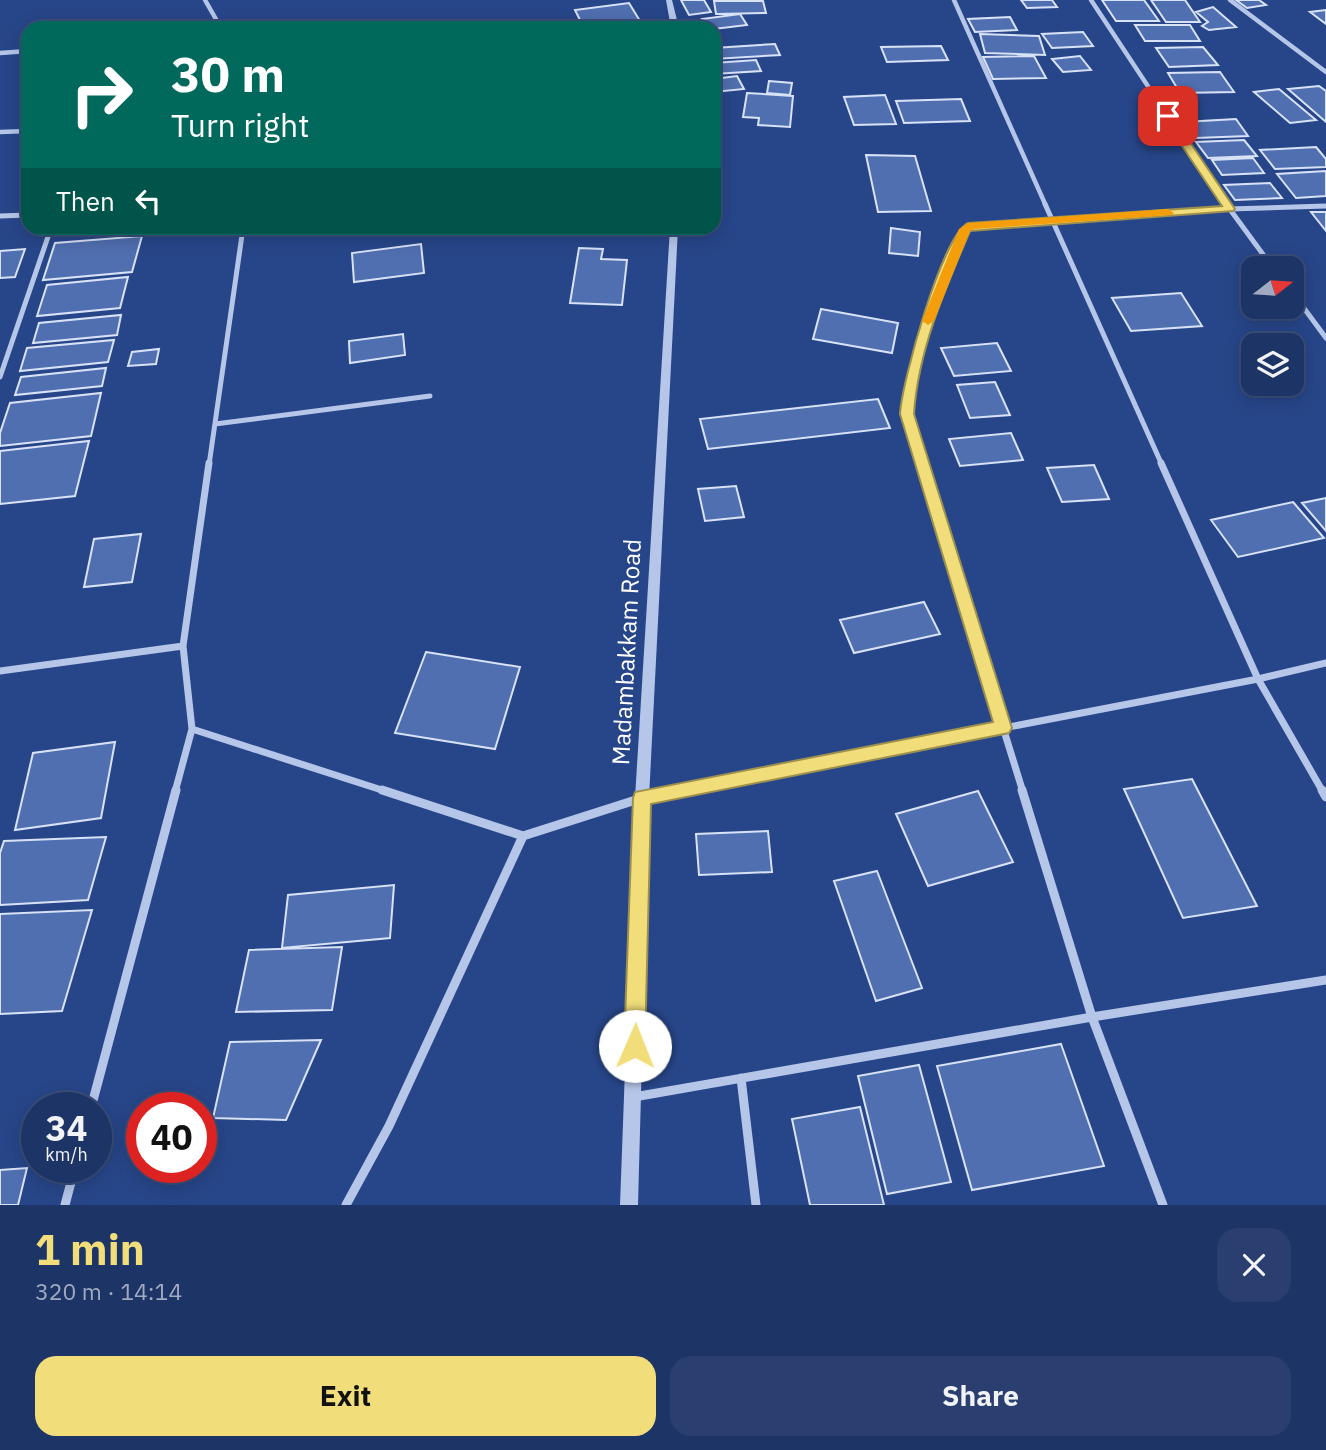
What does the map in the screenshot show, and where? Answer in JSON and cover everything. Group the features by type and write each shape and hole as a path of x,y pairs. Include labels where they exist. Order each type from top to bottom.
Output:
{"street":[{"path":"205,0 217,21"},
{"path":"669,0 674,21"},
{"path":"954,0 1258,679 1326,797"},
{"path":"1091,0 1229,209 1264,256"},
{"path":"1230,0 1326,72"},
{"path":"0,53 21,52"},
{"path":"0,132 21,131"},
{"path":"1163,1205 1092,1017 911,428 907,414 908,391 940,287 965,229 981,225 1054,219 1326,206"},
{"path":"0,216 21,215"},
{"path":"0,377 49,235"},
{"path":"95,1092 192,729 183,646 242,235"},
{"name":"Madambakkam Road","path":"629,1205 642,798 674,235"},
{"path":"1304,308 1326,338"},
{"path":"215,424 430,396"},
{"path":"0,671 183,646"},
{"path":"192,729 523,836 642,798 1258,679 1326,663"},
{"path":"346,1205 389,1126 523,836"},
{"path":"634,1097 1092,1017 1326,980"},
{"path":"741,1079 756,1205"},
{"path":"65,1205 71,1183"}],"building":[{"path":"681,0 704,0 711,12 689,15"},
{"path":"1021,0 1052,0 1057,7 1027,8"},
{"path":"1102,0 1144,0 1159,21 1116,21"},
{"path":"1151,0 1185,0 1200,22 1166,22"},
{"path":"1236,0 1259,0 1266,5 1247,8"},
{"path":"714,1 763,1 766,13 716,14"},
{"path":"629,3 640,21 580,21 575,10"},
{"path":"1213,7 1236,27 1209,30 1202,26 1208,22 1196,12"},
{"path":"1326,10 1326,24 1310,12"},
{"path":"740,14 747,25 721,28 721,21 702,19"},
{"path":"1010,17 1017,30 975,32 968,19"},
{"path":"1135,25 1190,25 1200,41 1145,41"},
{"path":"1083,32 1093,46 1052,48 1042,34"},
{"path":"980,34 1039,36 1045,55 985,53"},
{"path":"775,44 780,55 721,59 721,48"},
{"path":"941,46 948,60 887,62 881,47"},
{"path":"1203,47 1218,65 1169,67 1156,48"},
{"path":"1034,56 1046,78 993,79 983,57"},
{"path":"1080,56 1091,70 1063,72 1052,59"},
{"path":"756,60 761,71 721,74 721,62"},
{"path":"1220,72 1234,92 1180,93 1168,73"},
{"path":"737,76 744,89 721,91 721,78"},
{"path":"769,81 792,83 790,95 767,93"},
{"path":"1319,86 1326,91 1326,122 1288,89"},
{"path":"1279,89 1316,120 1290,123 1254,92"},
{"path":"747,93 793,96 790,127 758,125 759,118 743,117"},
{"path":"885,95 896,124 854,125 844,97"},
{"path":"961,99 970,121 904,123 896,101"},
{"path":"1236,119 1248,136 1196,138 1184,122"},
{"path":"1244,140 1257,156 1208,158 1196,142"},
{"path":"1316,147 1326,159 1326,167 1275,169 1260,150"},
{"path":"866,155 915,156 931,211 878,212"},
{"path":"1253,158 1264,173 1222,175 1212,160"},
{"path":"1326,171 1326,196 1296,198 1277,174"},
{"path":"1270,183 1282,198 1235,200 1224,185"},
{"path":"1311,212 1326,212 1326,231"},
{"path":"891,228 920,232 918,256 889,253"},
{"path":"142,236 132,272 43,280 55,243"},
{"path":"421,244 424,273 354,282 352,253"},
{"path":"579,248 603,249 601,259 627,260 622,305 570,303"},
{"path":"25,249 15,277 0,278 0,251"},
{"path":"128,277 120,308 37,316 47,285"},
{"path":"1181,293 1202,326 1131,331 1112,298"},
{"path":"821,309 898,323 892,353 813,339"},
{"path":"121,315 117,335 33,343 39,323"},
{"path":"403,334 405,355 350,363 349,341"},
{"path":"114,340 108,362 20,371 27,348"},
{"path":"997,343 1011,371 954,376 941,348"},
{"path":"159,349 156,364 128,366 132,352"},
{"path":"106,368 102,386 15,395 21,377"},
{"path":"995,382 1010,415 970,418 957,385"},
{"path":"101,393 91,436 0,446 0,433 10,403"},
{"path":"878,399 890,428 708,449 700,419"},
{"path":"1011,433 1023,460 960,466 949,439"},
{"path":"89,441 75,496 0,504 0,451"},
{"path":"1094,465 1109,499 1062,502 1047,468"},
{"path":"736,486 744,517 705,521 698,489"},
{"path":"1326,498 1326,531 1302,503"},
{"path":"1293,502 1324,538 1238,557 1211,520"},
{"path":"141,534 132,582 84,587 94,539"},
{"path":"924,602 940,634 854,653 840,620"},
{"path":"426,652 520,667 495,749 395,733"},
{"path":"115,742 101,818 15,830 33,753"},
{"path":"1192,779 1257,906 1183,918 1124,789"},
{"path":"978,791 1013,862 928,886 896,814"},
{"path":"768,831 772,872 699,875 696,834"},
{"path":"106,837 88,900 0,905 0,853 4,841"},
{"path":"877,871 922,988 876,1001 834,881"},
{"path":"394,885 390,938 282,948 288,895"},
{"path":"92,910 62,1011 0,1014 0,914"},
{"path":"342,947 332,1010 236,1012 249,950"},
{"path":"321,1040 286,1120 217,1118 217,1100 230,1042"},
{"path":"1061,1044 1104,1166 972,1190 937,1066"},
{"path":"919,1065 951,1182 887,1194 858,1076"},
{"path":"860,1107 884,1205 810,1205 792,1119"},
{"path":"21,1168 21,1183 23,1183 18,1205 0,1205 0,1170"}],"slow traffic":[{"path":"928,321 965,229 972,226 1054,219 1168,213"}],"route":[{"path":"635,1046 642,798 1003,728 907,414 908,391 916,360 940,287 965,229 972,226 1054,219 1229,209 1168,116"}]}
